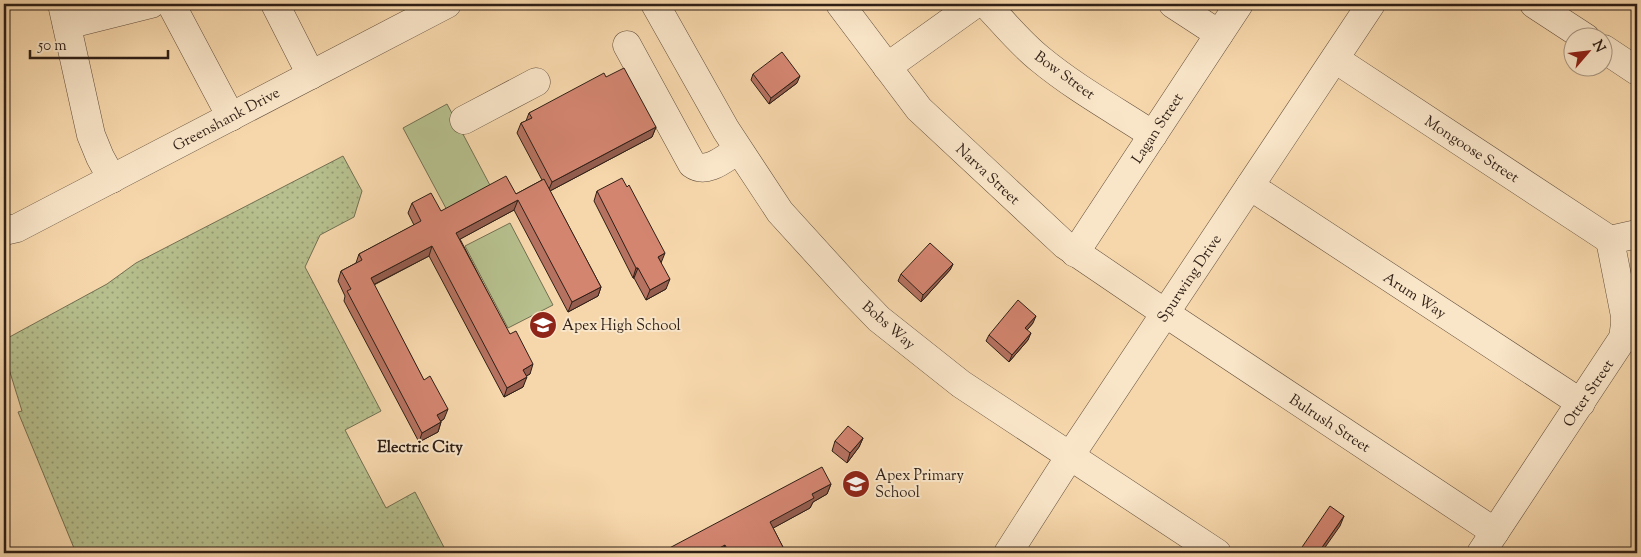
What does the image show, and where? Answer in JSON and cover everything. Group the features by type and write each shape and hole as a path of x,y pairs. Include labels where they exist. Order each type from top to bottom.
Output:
{"street":[{"path":"112,178 100,157 91,135 64,14 151,4"},
{"path":"171,4 231,116"},
{"path":"275,4 311,75"},
{"name":"Greenshank Drive","path":"4,232 17,228 311,75 411,12 446,4"},
{"name":"Bobs Way","path":"655,4 738,150 780,212 850,290 879,319 961,384 1217,553"},
{"name":"Narva Street","path":"840,4 919,109 1075,253 1165,313"},
{"path":"887,67 975,4"},
{"name":"Bow Street","path":"986,4 1020,41 1040,59 1152,135"},
{"path":"1174,4 1219,34"},
{"name":"Lagan Street","path":"1075,253 1239,4"},
{"name":"Spurwing Drive","path":"1008,553 1070,456 1371,4"},
{"path":"1534,4 1571,28"},
{"path":"627,45 682,165 704,169 738,150"},
{"path":"1614,56 1637,72"},
{"name":"Mongoose Street","path":"1335,58 1610,240"},
{"path":"464,120 536,82"},
{"name":"Arum Way","path":"1250,186 1581,403"},
{"path":"1610,240 1637,234"},
{"name":"Otter Street","path":"1488,543 1620,343 1625,332 1624,316 1610,240"},
{"name":"Bulrush Street","path":"1165,313 1488,543"}],"green space":[{"path":"447,104 492,189 448,212 403,128"},
{"path":"343,156 362,191 354,217 320,235 305,267 381,411 345,430 386,508 415,492 447,553 76,553 18,412 22,411 4,353 4,340 107,284 136,263"},
{"path":"510,223 553,305 508,328 465,246"}],"building":[{"path":"782,52 800,76 771,98 753,74"},
{"path":"624,68 656,127 552,182 521,123 532,118 529,113 604,73 606,77"},
{"path":"506,176 516,194 544,179 601,287 572,302 518,200 456,233 510,334 516,331 533,364 523,370 527,377 507,388 432,246 371,278 424,380 430,376 448,409 437,415 441,422 422,433 347,291 351,289 341,271 362,260 359,254 421,221 412,203 431,193 441,211"},
{"path":"622,178 627,187 629,185 665,253 658,257 670,279 650,290 638,268 636,268 597,191"},
{"path":"930,243 953,264 923,295 901,274"},
{"path":"1018,300 1036,316 1025,328 1031,333 1012,355 989,335"},
{"path":"848,426 863,438 850,453 835,441"},
{"path":"822,467 831,484 812,494 814,498 770,522 786,553 729,553 725,545 710,553 660,553"},
{"path":"1330,506 1344,516 1318,553 1298,553"}],"place":[{"name":"Apex High School","path":"543,325"},
{"name":"Apex Primary School","path":"856,484"}],"district":[{"name":"Electric City","path":"420,446"}]}
